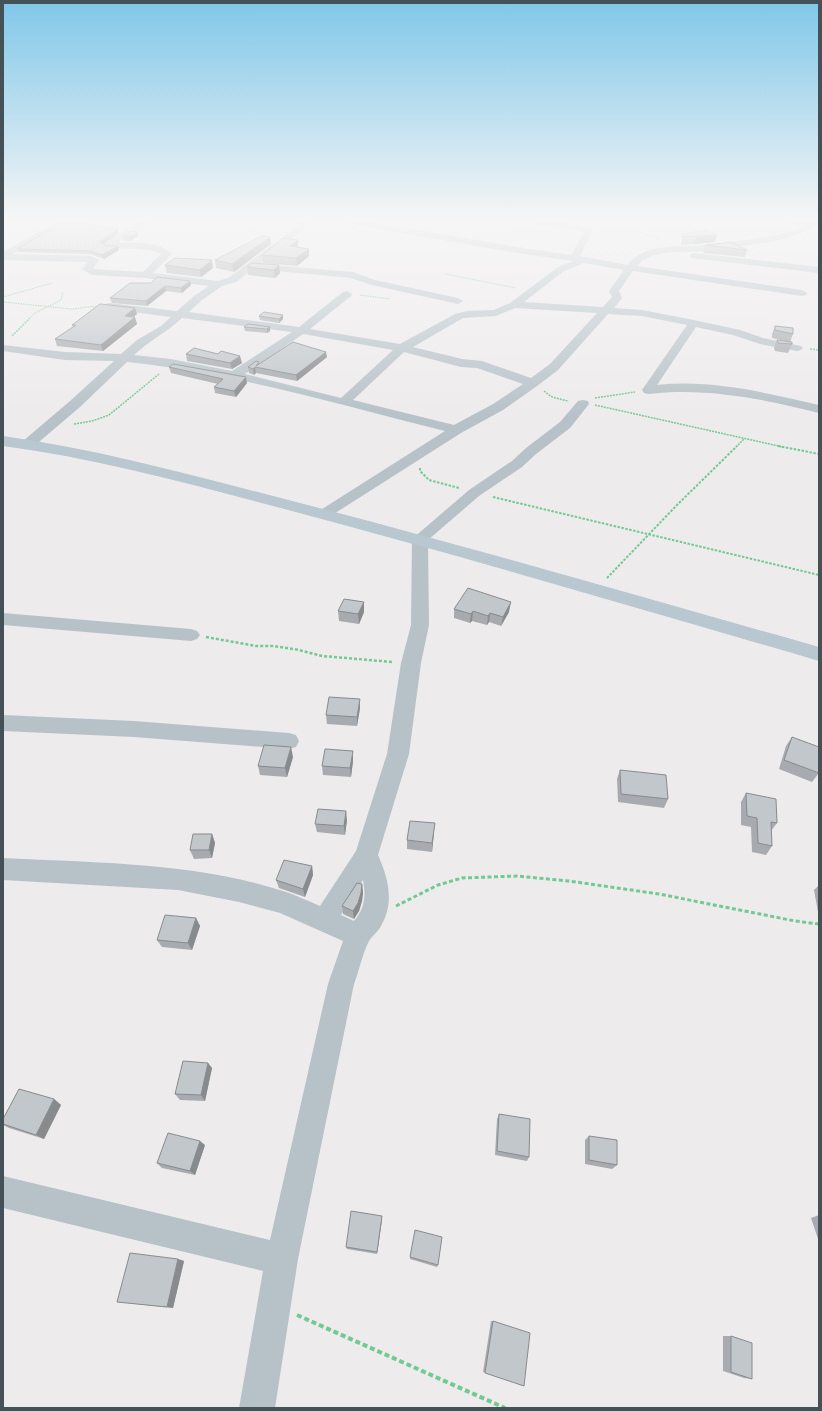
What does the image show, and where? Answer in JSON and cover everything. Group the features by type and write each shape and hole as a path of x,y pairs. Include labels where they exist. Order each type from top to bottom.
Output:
{"main road":[{"path":"3,442 28,444 131,465 324,514 420,539 819,654"}],"street":[{"path":"28,444 141,342 165,328 198,298 217,285"},
{"path":"385,285 458,301"},
{"path":"344,402 402,348 459,316 467,314 496,313 514,305 540,285"},
{"path":"324,514 456,430 498,407 554,367 617,298 617,294 614,291 618,285"},
{"path":"746,285 802,293"},
{"path":"234,375 301,331 347,294"},
{"path":"514,305 642,313 736,332 760,341 797,348"},
{"path":"102,306 181,314 301,331 402,348 435,355 461,363 478,364 533,383"},
{"path":"648,390 676,347 694,323"},
{"path":"3,348 65,356 124,358 171,363 234,375 456,430"},
{"path":"648,390 663,388 703,388 771,398 819,409"},
{"path":"324,920 366,855 398,754 411,663 420,625 420,539 474,493 502,475 531,451 550,438 565,425 582,400"},
{"path":"3,618 78,626 191,635"},
{"path":"3,723 134,730 289,741"},
{"path":"257,1408 282,1260 341,984 378,895 374,873 366,855"},
{"path":"3,868 178,879 239,891 283,902 324,920 365,927"},
{"path":"3,1192 282,1260"}],"path":[{"path":"3,297 46,285"},
{"path":"501,285 532,291"},
{"path":"12,336 35,313 61,300 64,292"},
{"path":"3,302 72,309 102,306"},
{"path":"46,429 92,421 109,415 171,363"},
{"path":"552,398 582,400 648,390"},
{"path":"568,400 582,400 744,439 819,454"},
{"path":"595,590 648,534 744,439"},
{"path":"421,453 420,471 429,480 474,493 819,575"},
{"path":"191,635 256,646 274,646 299,650 322,656 411,663"},
{"path":"365,927 438,884 462,878 517,876 569,881 659,894 795,921 819,924"},
{"path":"274,1305 504,1408"}],"building":[{"path":"128,285 185,285 181,288 165,286 146,301 110,298"},
{"path":"100,304 135,308 125,316 135,317 101,345 55,339 76,325 72,325"},
{"path":"264,312 283,315 279,319 259,316"},
{"path":"248,324 270,327 267,329 244,327"},
{"path":"775,326 793,328 793,334 775,330"},
{"path":"777,340 792,342 792,344 778,343"},
{"path":"293,342 326,352 296,375 248,367 256,361 259,362 256,366"},
{"path":"194,348 218,354 221,351 240,356 230,363 186,354"},
{"path":"173,364 246,377 234,391 214,387 223,379 169,367"},
{"path":"468,588 511,602 503,617 490,613 488,616 473,611 471,614 454,609"},
{"path":"344,599 364,602 358,614 338,611"},
{"path":"329,697 360,699 357,717 326,715"},
{"path":"792,737 819,747 819,773 784,760"},
{"path":"264,745 291,747 285,768 258,766"},
{"path":"325,749 353,751 350,768 322,766"},
{"path":"620,770 666,775 668,799 621,794"},
{"path":"746,793 776,799 777,823 771,822 772,846 758,843 757,818 747,816"},
{"path":"318,809 346,811 344,826 315,824"},
{"path":"410,821 435,823 432,843 407,840"},
{"path":"193,834 212,834 209,850 190,850"},
{"path":"284,860 312,866 303,889 276,880"},
{"path":"357,883 362,884 361,893 358,903 353,911 342,906"},
{"path":"165,915 196,918 188,943 157,940"},
{"path":"183,1061 208,1063 201,1095 175,1094"},
{"path":"19,1089 54,1099 36,1135 3,1124 3,1119"},
{"path":"499,1114 530,1119 529,1157 497,1151"},
{"path":"168,1133 200,1141 190,1171 157,1163"},
{"path":"589,1136 617,1140 617,1165 589,1160"},
{"path":"351,1211 382,1216 377,1252 346,1247"},
{"path":"415,1230 442,1237 438,1265 410,1257"},
{"path":"130,1253 178,1259 167,1307 117,1302"},
{"path":"493,1321 530,1333 524,1386 485,1373"},
{"path":"731,1336 752,1343 752,1379 731,1372"}]}
